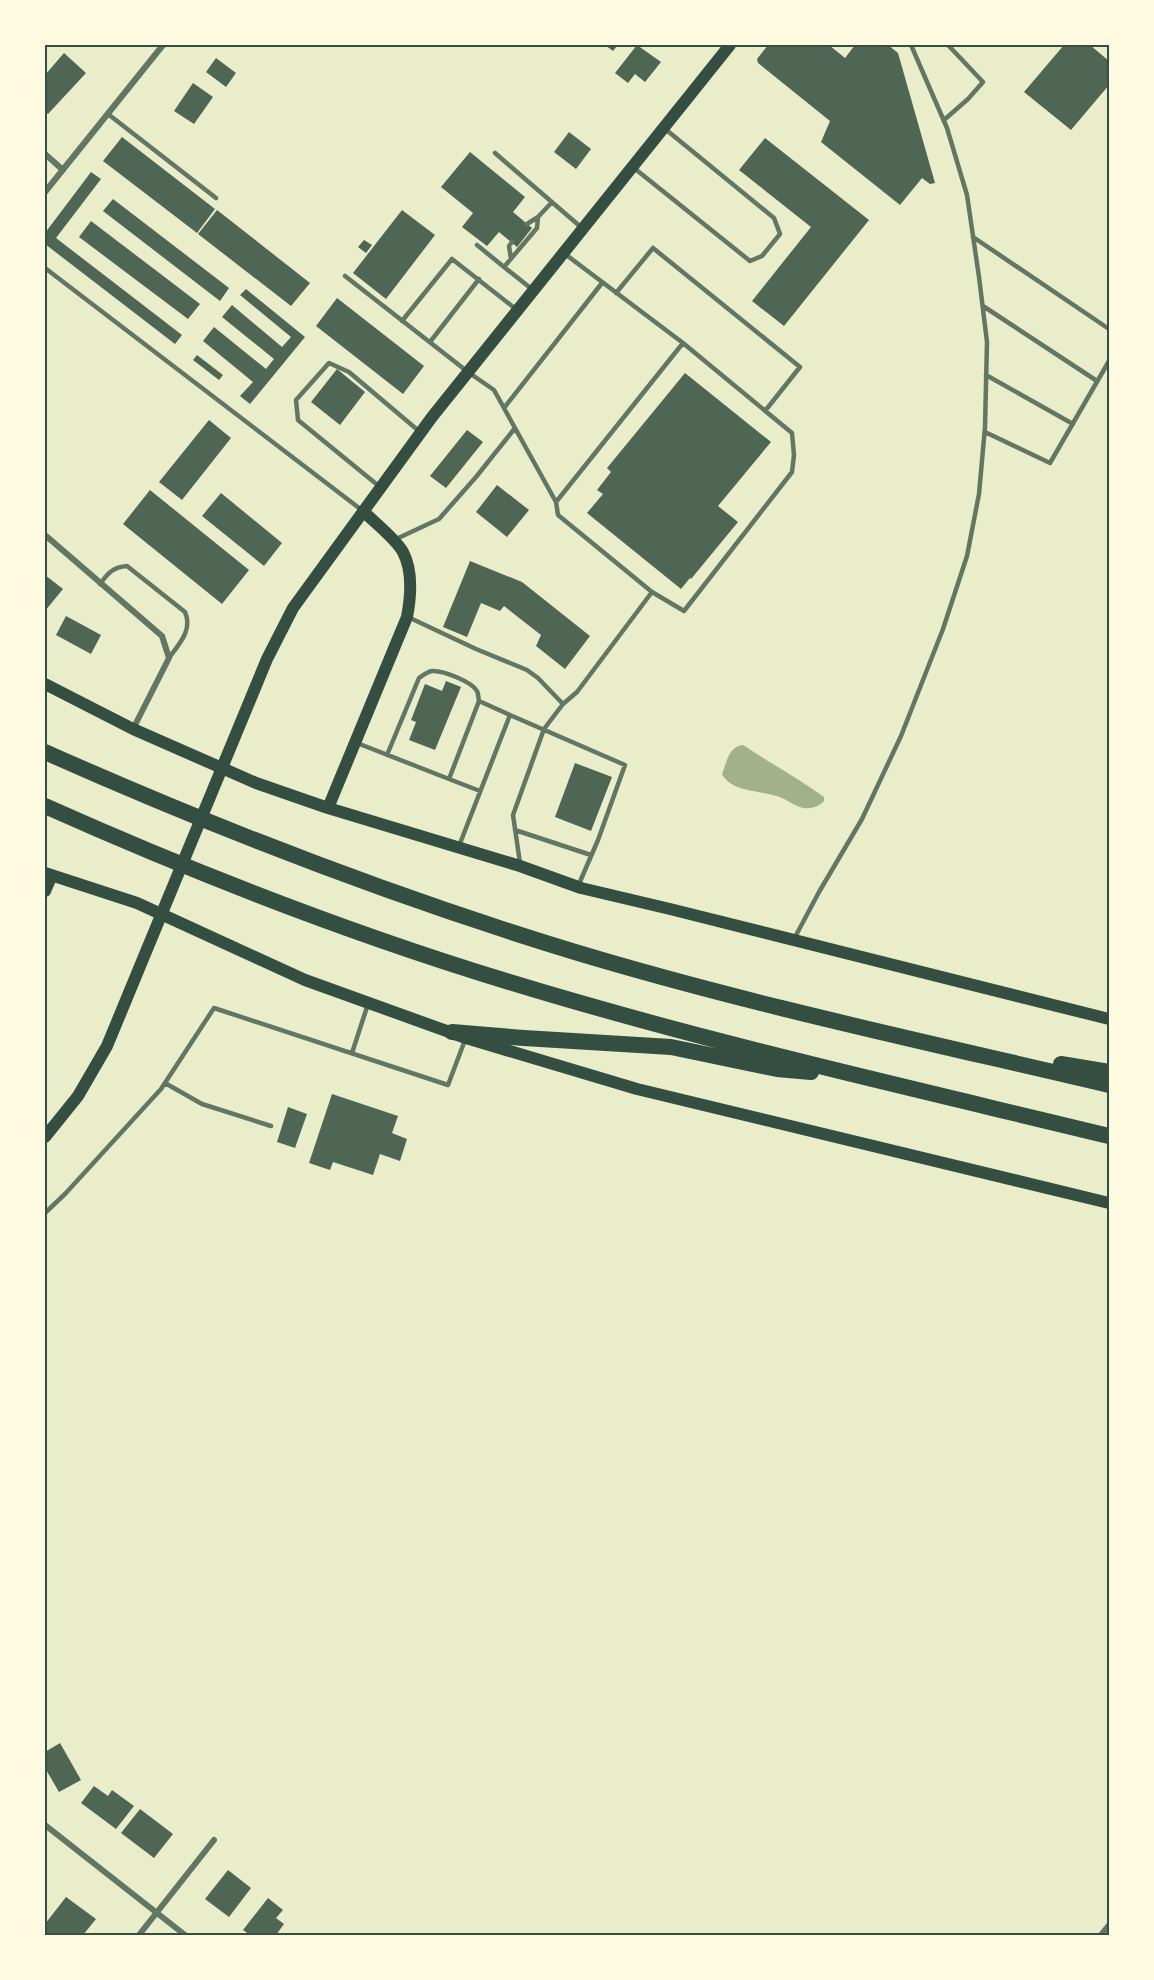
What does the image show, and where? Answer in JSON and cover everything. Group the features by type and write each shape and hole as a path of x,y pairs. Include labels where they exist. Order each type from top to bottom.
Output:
{"highway":[{"path":"45,752 224,829 433,906 623,966 1109,1086"},
{"path":"45,806 160,856 259,895 492,977 636,1018 864,1078 1109,1136"},
{"path":"459,1035 671,1047 777,1069 864,1078"},
{"path":"916,1040 1109,1072"}],"main road":[{"path":"45,1137 78,1096 99,1062 142,965 267,659 293,608 420,432 730,45"},
{"path":"328,807 407,617 410,599 408,570 402,550 363,512"},
{"path":"45,684 133,729 256,783 459,846 578,887 1109,1019"},
{"path":"45,891 48,874 136,903 306,980 368,1004 459,1035 637,1089 1109,1203"}],"street":[{"path":"45,192 163,45"},
{"path":"45,154 63,170"},
{"path":"45,535 162,636 169,658 133,729"},
{"path":"45,1825 185,1935"},
{"path":"140,1935 214,1840"},
{"path":"1101,1935 1109,1925"}],"lane":[{"path":"794,940 862,819 900,736 943,629 967,556 979,494 985,432 987,342 967,195 944,120 911,45"},
{"path":"944,120 983,82 948,45"},
{"path":"108,114 216,198"},
{"path":"632,166 750,261 762,256 768,249 780,234 774,219 663,128"},
{"path":"495,153 582,228"},
{"path":"527,224 538,218 552,202"},
{"path":"504,267 537,228 538,218"},
{"path":"973,237 1109,329"},
{"path":"511,260 509,246 512,242"},
{"path":"477,245 533,290"},
{"path":"616,293 653,248 800,367 765,411"},
{"path":"345,276 494,390 556,502 558,515 652,592 684,611 792,472 794,455 792,433 683,343 563,252"},
{"path":"402,321 453,259 517,310"},
{"path":"45,268 363,512"},
{"path":"430,342 479,279"},
{"path":"504,408 602,283"},
{"path":"983,306 1097,381"},
{"path":"556,502 683,343"},
{"path":"985,432 1050,463 1109,361"},
{"path":"380,487 298,420 296,400 329,363 349,372 420,432"},
{"path":"986,375 1073,424"},
{"path":"393,541 439,519 515,428"},
{"path":"100,584 108,573 117,567 127,567 185,612 188,619 187,629 169,658"},
{"path":"520,866 513,815 544,729 577,692 652,592"},
{"path":"407,617 528,670 564,704"},
{"path":"387,755 419,678 434,671 446,673 470,684 477,691 479,701 449,779"},
{"path":"479,701 625,765 578,887"},
{"path":"459,846 510,715"},
{"path":"356,743 480,791"},
{"path":"515,830 591,855"},
{"path":"351,1053 368,1004"},
{"path":"45,1213 65,1194 165,1083 214,1008 448,1085 459,1035"},
{"path":"165,1083 202,1104 270,1126"}],"shaded area":[{"path":"743,745 814,790 824,797 824,801 815,807 803,808 775,795 733,785 722,774 731,752"}],"building":[{"path":"605,45 618,45 613,51"},
{"path":"637,45 661,62 645,82 635,74 628,83 615,73"},
{"path":"768,45 829,45 845,58 855,45 888,45 898,53 935,183 930,184 922,178 900,205 821,142 830,121 758,63 757,59"},
{"path":"1064,45 1090,45 1109,61 1109,85 1071,130 1024,92"},
{"path":"64,53 86,73 48,114 45,111 45,75"},
{"path":"216,58 236,73 226,87 206,72"},
{"path":"193,83 213,97 194,124 174,111"},
{"path":"569,132 591,149 576,169 554,152"},
{"path":"122,137 215,209 197,233 103,161"},
{"path":"765,138 869,220 784,326 752,301 811,227 739,170"},
{"path":"470,152 525,197 513,212 532,228 517,247 499,232 487,246 462,227 473,213 441,187"},
{"path":"91,172 101,179 56,238 182,335 175,344 45,244 45,233"},
{"path":"113,199 229,288 220,301 103,211"},
{"path":"217,210 310,283 291,306 198,234"},
{"path":"402,210 435,235 386,299 353,273"},
{"path":"91,221 200,304 188,319 79,237"},
{"path":"364,240 372,245 366,253 358,247"},
{"path":"246,289 305,337 250,404 240,396 253,382 203,341 214,327 266,369 274,359 222,317 232,305 282,347 291,337 240,295"},
{"path":"337,298 424,366 403,394 316,326"},
{"path":"197,355 223,375 219,380 193,360"},
{"path":"337,369 365,392 340,425 311,402"},
{"path":"685,373 771,442 718,506 738,522 681,589 587,513 603,494 597,490 611,472 607,468"},
{"path":"209,420 231,438 182,500 159,482"},
{"path":"467,430 483,442 446,488 430,476"},
{"path":"497,485 529,510 507,537 476,512"},
{"path":"150,490 249,570 222,604 123,524"},
{"path":"221,493 282,543 264,566 202,516"},
{"path":"470,561 522,582 590,636 565,669 536,646 541,635 504,606 500,611 481,603 467,637 443,627"},
{"path":"45,575 63,589 45,611"},
{"path":"66,616 101,635 91,654 56,635"},
{"path":"446,681 461,687 435,750 409,740 416,722 411,720 425,684 442,691"},
{"path":"575,763 612,777 591,831 555,817"},
{"path":"332,1094 398,1116 392,1133 407,1139 400,1161 380,1154 373,1175 333,1162 330,1170 309,1163"},
{"path":"288,1107 307,1114 295,1148 277,1142"},
{"path":"60,1743 81,1780 59,1792 45,1768 45,1752"},
{"path":"94,1786 108,1796 112,1790 134,1806 116,1829 81,1803"},
{"path":"140,1809 173,1834 154,1858 121,1833"},
{"path":"228,1870 251,1888 229,1917 205,1899"},
{"path":"66,1897 96,1919 83,1935 45,1935 45,1924"},
{"path":"268,1898 283,1910 276,1918 284,1924 276,1935 250,1935 243,1930"}]}
